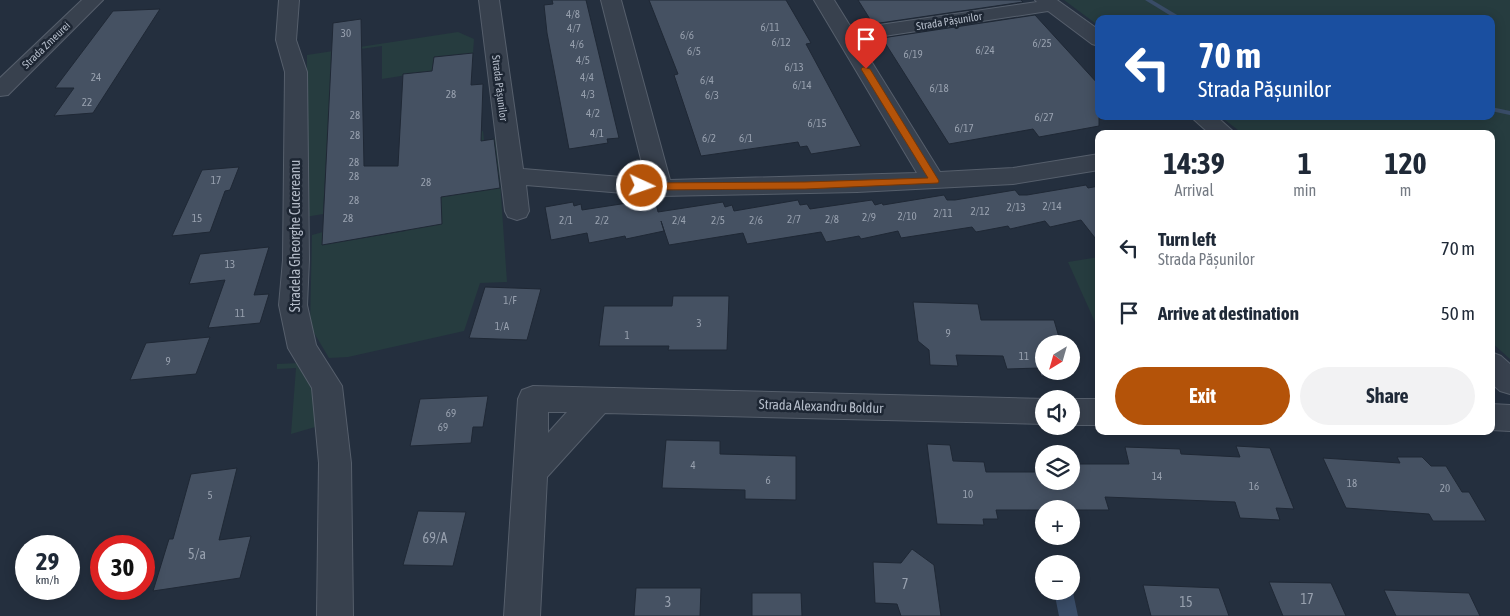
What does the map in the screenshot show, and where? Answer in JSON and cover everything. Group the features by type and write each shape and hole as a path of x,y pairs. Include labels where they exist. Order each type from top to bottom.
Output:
{"street":[{"name":"Strada Zmeurei","path":"0,90 93,0"},
{"name":"Stradela Gheorghe Cucereanu","path":"289,0 286,40 296,72 296,260 293,305 302,348 327,386 335,463 335,616"},
{"name":"Strada Pășunilor","path":"489,0 517,212"},
{"path":"611,0 660,188"},
{"path":"824,0 934,181"},
{"name":"Strada Pășunilor","path":"846,36 1048,3 1095,37"},
{"path":"1206,120 1220,130"},
{"path":"513,176 660,188 934,181 1013,176 1095,163"},
{"path":"1495,368 1510,382"},
{"name":"Strada Alexandru Boldur","path":"522,616 531,472 533,399 1035,411"},
{"path":"531,472 598,400"},
{"path":"1080,412 1095,412"},
{"path":"1495,417 1510,418"}],"green space":[{"path":"1064,0 1510,0 1510,359 1495,346 1495,130 1238,130 1225,120 1495,120 1495,15 1095,15 1095,23"},
{"path":"458,32 474,39 473,53 434,57 432,71 382,79 382,46 332,53 323,214 305,217 307,55"},
{"path":"483,131 484,141 497,138 507,282 480,283 464,331 348,357 329,358 310,326 312,235 323,232 322,245 406,231 406,153 432,139"},
{"path":"1095,258 1095,322 1068,262"},
{"path":"300,363 316,393 322,425 291,434 296,368 277,369 277,364"}],"water":[{"path":"1056,600 1075,600 1078,616 1059,616"}],"building":[{"path":"552,0 586,0 619,138 607,139 608,143 569,149 547,33 544,5 553,4"},
{"path":"649,0 786,0 811,43 806,44 861,146 811,154 807,146 800,147 798,142 701,156 674,75 678,74"},
{"path":"858,0 1021,0 1023,2 873,24"},
{"path":"160,9 93,113 54,116 74,88 55,88 113,11"},
{"path":"1035,15 1095,81 1095,120 1099,120 1099,126 1039,137 1033,129 949,144 882,38"},
{"path":"361,19 364,166 398,166 403,74 432,71 434,57 473,53 471,85 483,84 481,141 494,139 500,188 441,197 442,224 322,245 333,23"},
{"path":"239,167 230,190 225,191 210,232 172,236 202,170"},
{"path":"1086,185 1088,188 1095,187 1095,238 1081,220 1050,227 1045,221 1010,229 1008,226 976,232 972,227 901,238 898,231 861,239 859,236 826,242 821,232 747,244 743,233 669,245 661,221 664,231 626,239 625,236 589,243 587,233 551,240 545,207 573,202 574,206 581,204 582,210 647,200 648,205 656,203 658,212 723,202 725,207 732,205 734,211 798,200 800,205 807,204 810,209 872,200 875,205 882,203 883,205 944,195 947,200 955,200 1015,190 1019,195"},
{"path":"269,247 254,295 269,294 260,323 208,328 225,280 189,284 200,254"},
{"path":"485,287 541,289 527,340 469,338"},
{"path":"673,296 729,296 727,350 668,350 669,346 599,346 604,306 672,306"},
{"path":"913,302 978,304 981,320 1054,320 1058,335 1035,335 1035,368 1007,369 1003,356 956,355 958,366 930,365 929,350 918,341"},
{"path":"210,337 196,374 130,380 146,343"},
{"path":"488,396 483,427 473,427 471,443 410,446 420,399"},
{"path":"666,440 720,441 720,454 796,456 796,500 745,499 745,490 662,488"},
{"path":"927,444 950,445 953,461 984,462 986,472 1035,472 1035,490 1080,490 1080,464 1129,464 1125,447 1180,449 1181,454 1240,457 1236,446 1270,448 1294,509 1276,508 1280,520 1240,518 1235,502 1105,497 1109,510 1080,510 1080,500 1035,500 1035,510 996,510 998,519 983,519 984,525 937,524"},
{"path":"1397,457 1422,457 1431,466 1446,466 1462,492 1469,492 1486,521 1433,521 1429,514 1346,508 1323,458 1400,463"},
{"path":"237,468 219,540 251,536 240,578 155,591 155,584 169,539 173,539 191,474"},
{"path":"418,511 466,512 453,566 403,565"},
{"path":"912,549 934,565 941,616 901,616 897,604 875,603 873,562 901,563"},
{"path":"1269,582 1331,583 1346,616 1283,616"},
{"path":"1143,585 1219,588 1229,616 1151,616"},
{"path":"636,588 701,588 700,616 634,616"},
{"path":"1384,590 1469,593 1480,616 1396,616"},
{"path":"752,593 801,593 802,616 752,616"}],"waterway":[{"path":"1148,0 1174,15"},
{"path":"1495,110 1510,113"}],"route":[{"path":"642,186 660,188 934,181 866,69"}]}
